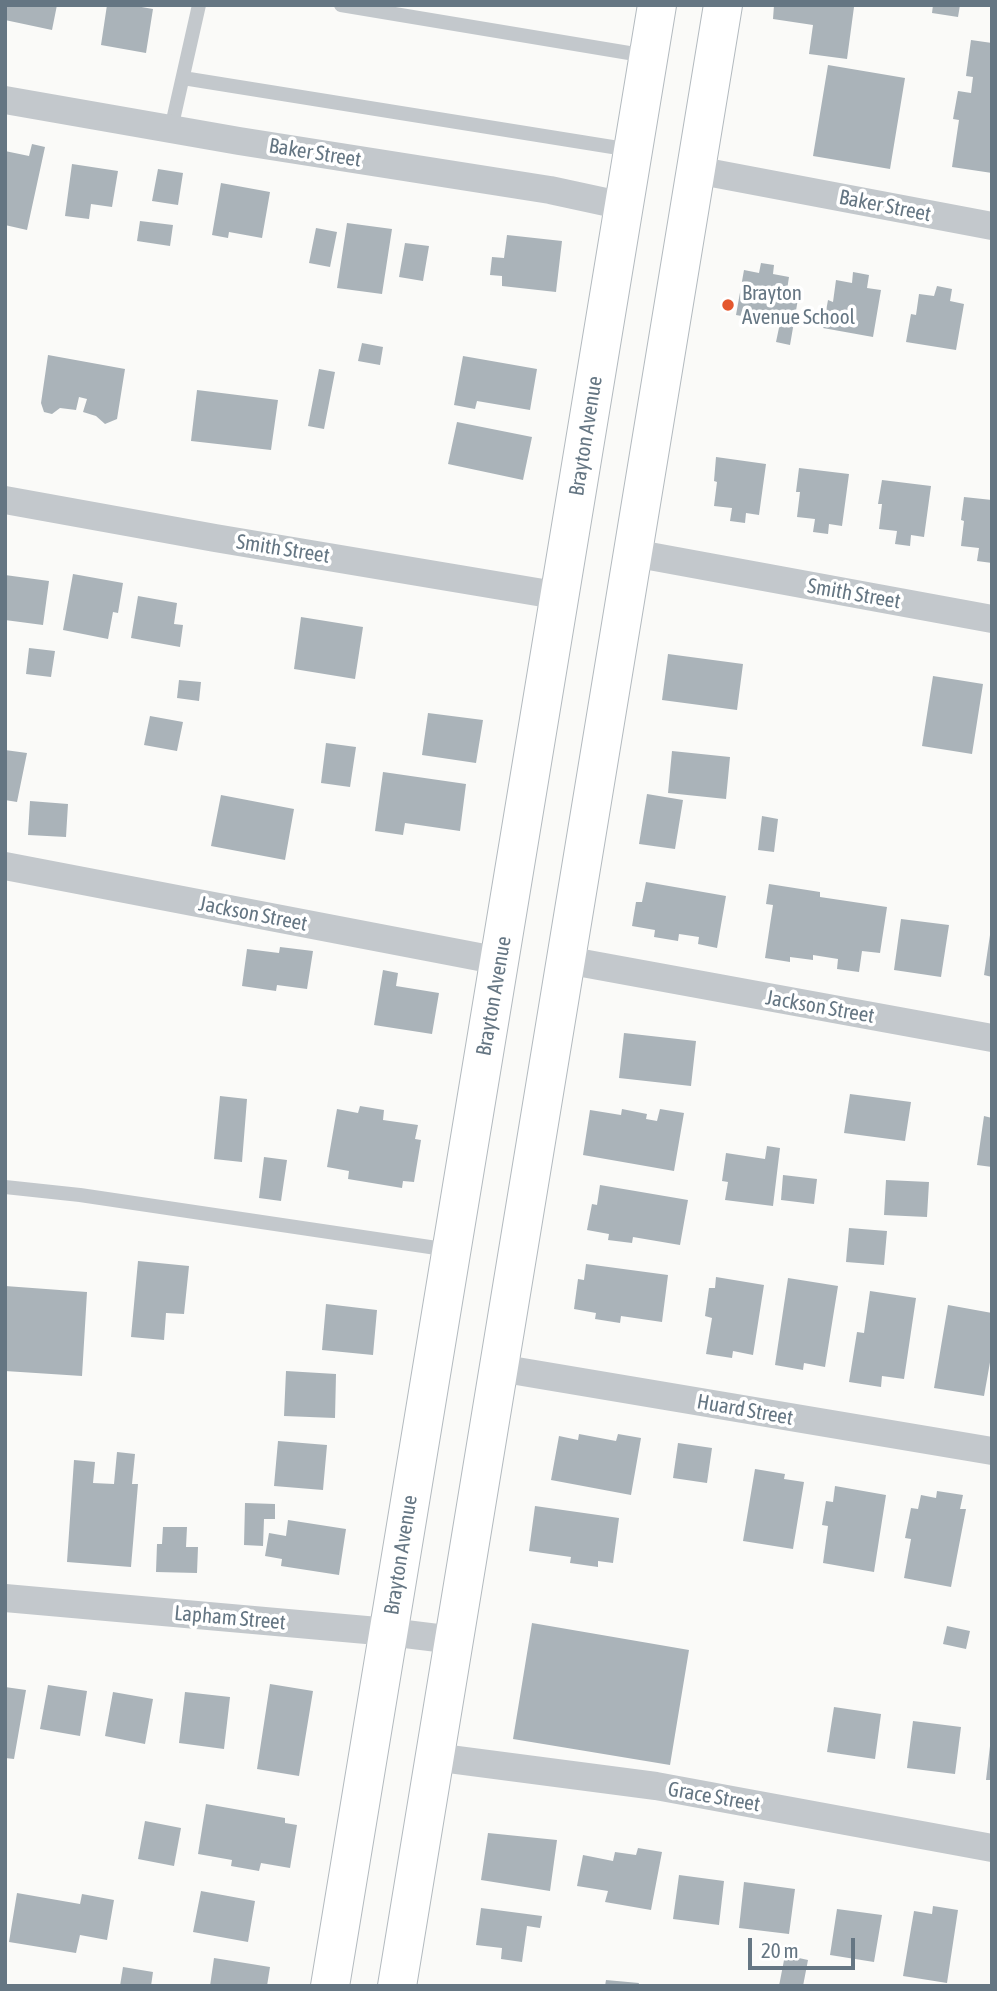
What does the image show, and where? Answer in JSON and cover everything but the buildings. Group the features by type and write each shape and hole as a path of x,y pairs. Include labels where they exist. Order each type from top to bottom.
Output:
{"main road":[{"name":"Brayton Avenue","path":"330,1986 657,5"},
{"path":"397,1986 723,5"}],"street":[{"name":"Baker Street","path":"5,100 550,190 624,206"},
{"name":"Baker Street","path":"696,170 992,226"},
{"name":"Smith Street","path":"5,500 561,596"},
{"name":"Smith Street","path":"634,553 992,619"},
{"name":"Jackson Street","path":"5,866 500,961"},
{"name":"Jackson Street","path":"566,960 992,1038"},
{"name":"Huard Street","path":"499,1368 992,1451"},
{"name":"Lapham Street","path":"5,1598 454,1640"},
{"name":"Grace Street","path":"434,1757 656,1786 992,1848"}],"lane":[{"path":"172,129 199,5"},
{"path":"341,5 425,12 649,56"},
{"path":"183,78 634,150"},
{"path":"5,1187 80,1195 451,1251"}],"place":[{"name":"Brayton Avenue School","path":"728,305"}]}
